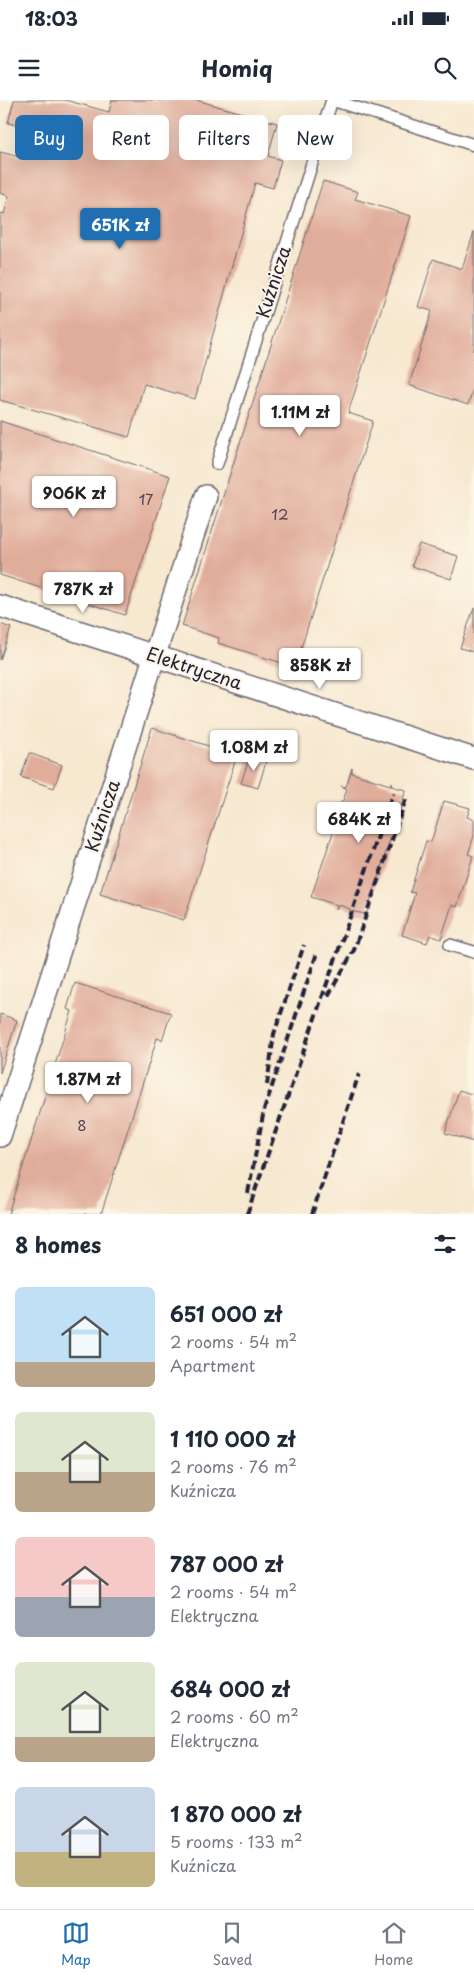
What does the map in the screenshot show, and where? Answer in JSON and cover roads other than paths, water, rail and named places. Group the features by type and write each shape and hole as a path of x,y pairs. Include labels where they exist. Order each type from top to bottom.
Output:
{"street":[{"name":"Kuźnicza","path":"0,1136 206,496"},
{"name":"Elektryczna","path":"0,606 474,759"}],"lane":[{"path":"332,100 474,145"},
{"name":"Kuźnicza","path":"217,464 332,100"},
{"path":"450,945 474,952"}],"railway":[{"path":"247,1214 393,793"},
{"path":"328,996 354,950 406,799"},
{"path":"267,1085 274,1034 304,945"},
{"path":"248,1193 264,1110 317,953"},
{"path":"312,1214 359,1074"}]}
